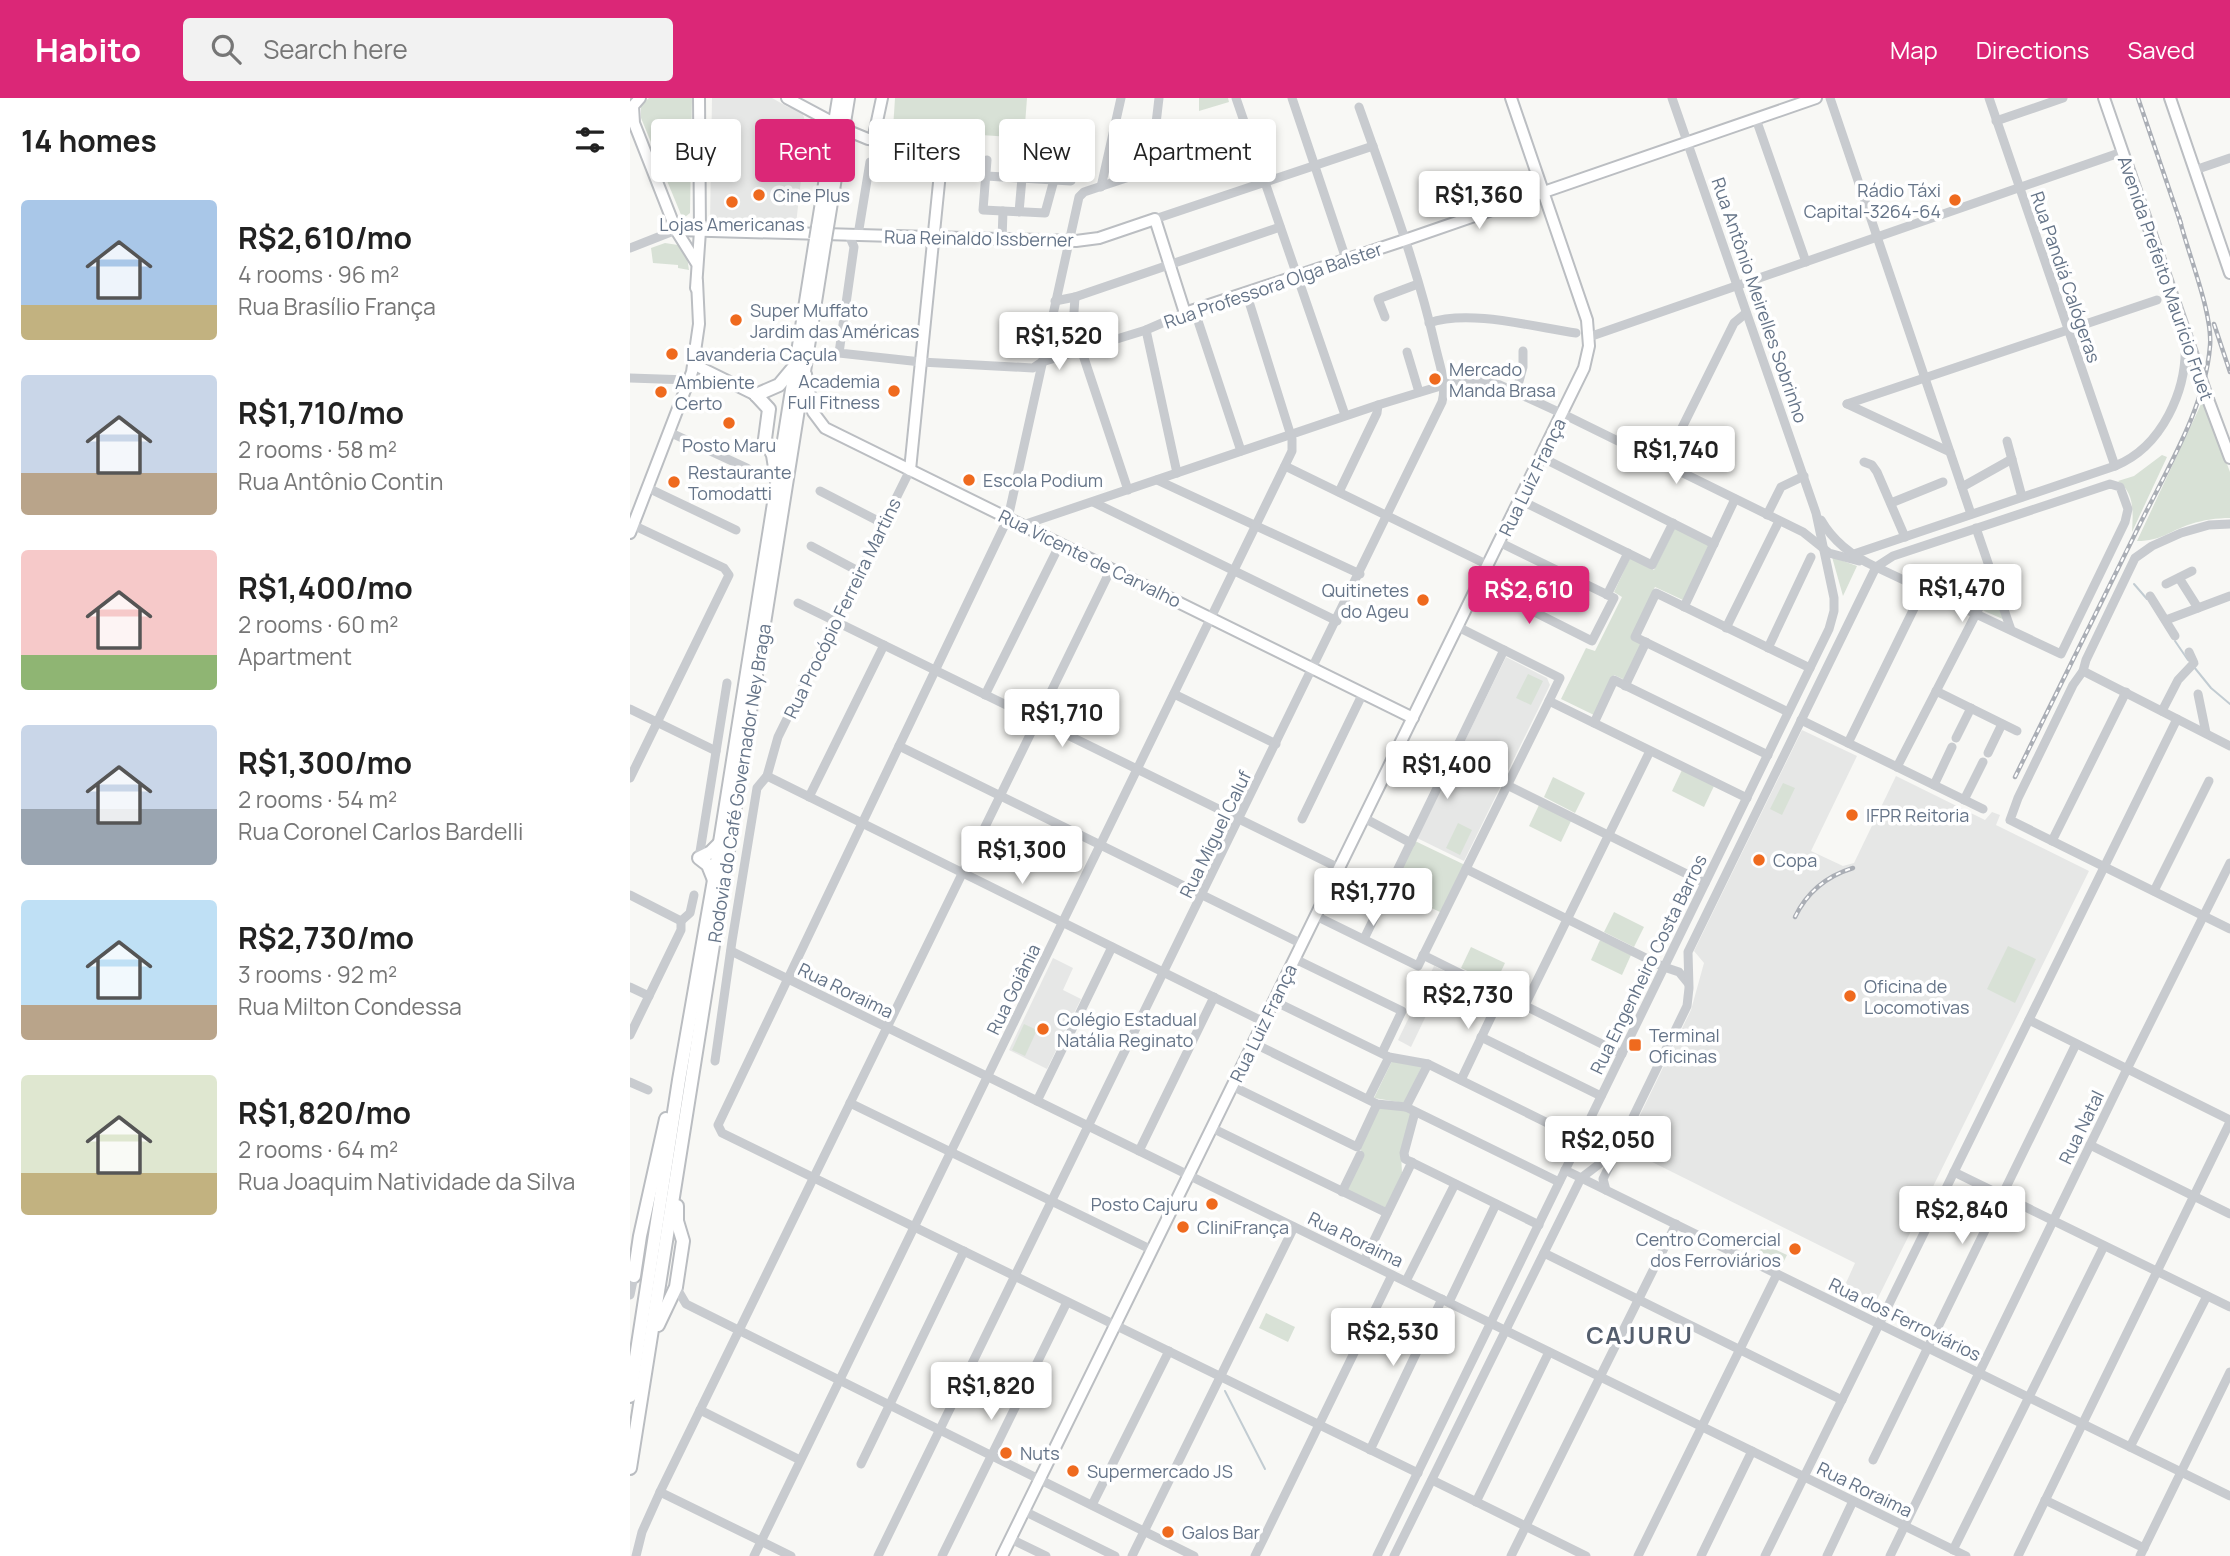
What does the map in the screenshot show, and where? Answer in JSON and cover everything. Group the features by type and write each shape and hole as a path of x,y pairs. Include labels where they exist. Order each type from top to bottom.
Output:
{"highway":[{"name":"Rodovia do Café Governador Ney Braga","path":"630,1468 801,366 845,101"},
{"name":"Rodovia do Café Governador Ney Braga","path":"630,1396 777,486 801,366"},
{"path":"777,486 773,455 765,439 769,409 756,395 779,385 801,366"},
{"path":"714,880 708,866 699,858 720,843"},
{"path":"632,1275 658,1147 679,1080"},
{"path":"647,1362 664,1310 677,1287 683,1241 676,1216 681,1168 680,1146"}],"main road":[{"path":"640,98 633,106 632,121 676,230 697,265"},
{"path":"632,529 690,380 694,359 699,231 699,98"},
{"path":"787,98 826,119"},
{"path":"878,119 882,98"},
{"name":"Rua Luiz França","path":"1002,1556 1584,369 1589,337 1585,313 1511,98"},
{"name":"Rua Professora Olga Balster","path":"1185,313 1816,98"},
{"name":"Avenida Prefeito Maurício Fruet","path":"2104,98 2230,458"},
{"path":"2170,98 2230,273"},
{"name":"Rua Procópio Ferreira Martins","path":"910,470 940,182"},
{"path":"676,230 691,223 698,209"},
{"path":"1155,219 1185,313"},
{"name":"Rua Reinaldo Issberner","path":"676,230 1068,241 1099,238 1155,219"},
{"path":"694,359 756,395"},
{"name":"Rua Vicente de Carvalho","path":"801,366 813,412 825,428 1413,718"}],"street":[{"path":"1101,187 1121,98"},
{"path":"1157,119 1159,98"},
{"path":"1236,98 1243,119"},
{"path":"1292,98 1346,259"},
{"name":"Rua Antônio Meirelles Sobrinho","path":"1672,98 1828,543 1834,611"},
{"path":"1829,98 1971,514"},
{"name":"Rua Pandiá Calógeras","path":"1989,98 2115,466"},
{"path":"1996,121 2063,98"},
{"name":"Rua Miguel Caluf","path":"878,1556 1437,417 1444,396 1430,323 1405,240 1359,107"},
{"path":"1755,119 1806,262"},
{"name":"Rua Reinaldo Issberner","path":"1155,219 1373,146"},
{"path":"1589,337 2122,152"},
{"path":"2195,170 2230,158"},
{"path":"987,160 983,210 1045,213 1053,182"},
{"path":"853,235 869,166"},
{"path":"986,176 999,177"},
{"path":"1019,212 1022,182"},
{"path":"1116,182 1080,195 1008,518 718,1128 722,1133 1418,1473"},
{"path":"1265,183 1345,415"},
{"path":"1002,240 1003,211"},
{"path":"1055,301 1075,298 1280,227"},
{"path":"630,248 676,230"},
{"name":"Rua Professora Olga Balster","path":"853,235 854,247 839,353 921,362 1029,368 1146,330 1185,313"},
{"path":"1385,317 1378,299 1418,284"},
{"path":"1246,292 1290,434"},
{"path":"1075,298 1072,341 1078,350 1128,490"},
{"path":"1950,452 1847,404 2157,300"},
{"path":"1664,464 1732,327 1738,318 1746,313"},
{"path":"1197,318 1241,451"},
{"path":"1430,323 1440,320 1485,320 1576,333"},
{"path":"1732,327 1750,323"},
{"path":"1146,330 1177,473"},
{"path":"1854,554 2131,459 2144,449 2163,423 2183,378 2185,335"},
{"path":"1516,392 1523,367 1523,351"},
{"path":"1407,352 1419,392"},
{"path":"630,378 690,380"},
{"path":"1023,525 1345,415 1444,385 1464,380 1481,380 1516,392 1563,414 1779,521 1854,554 1871,565"},
{"path":"1339,492 1377,413 1378,405"},
{"path":"669,432 747,468"},
{"name":"Rua Goiânia","path":"754,1556 1285,466 1293,447 1290,434"},
{"path":"2007,441 2022,497"},
{"path":"1541,457 1714,544"},
{"path":"1962,487 2012,459"},
{"path":"1864,462 1872,465 1878,472 1905,537"},
{"path":"1285,466 1488,565"},
{"name":"Rua Procópio Ferreira Martins","path":"715,1062 757,788 767,776 778,737 910,470"},
{"path":"1767,515 1781,487 1804,476"},
{"path":"1157,480 1360,574"},
{"path":"1891,503 1943,482"},
{"path":"1828,543 1871,565 1923,590 2061,654 2128,513 2122,491 2113,484 1871,565"},
{"path":"648,488 736,530"},
{"path":"820,491 884,524"},
{"path":"1684,607 1735,499"},
{"path":"1520,500 1652,565 1672,523"},
{"path":"1093,502 1337,621"},
{"path":"1803,532 1811,528 1816,514"},
{"path":"1726,628 1779,521"},
{"path":"2230,524 2210,525 2181,533 2152,546 2135,558 2083,671 2070,691 2018,798 2010,820 2230,929"},
{"path":"1976,528 2011,631"},
{"path":"630,778 728,578 724,568 632,529"},
{"path":"1499,542 1611,597"},
{"path":"985,695 1060,544"},
{"path":"811,546 860,572"},
{"path":"1479,584 1592,641 1628,553"},
{"path":"1768,648 1811,557"},
{"name":"Rua Engenheiro Costa Barros","path":"1606,1190 1603,1179 1684,1014 1689,988 1688,951 1801,720 1871,565"},
{"path":"636,1556 644,1525 1111,569"},
{"path":"2166,584 2192,571"},
{"path":"2179,578 2198,608"},
{"path":"1897,767 1994,579"},
{"path":"1848,743 1923,590"},
{"path":"1788,712 1635,637 1656,593 1810,668"},
{"path":"2150,596 2175,636"},
{"path":"2166,620 2230,596"},
{"path":"798,603 1339,868"},
{"name":"Rua Engenheiro Costa Barros","path":"1394,1556 1544,1253 1573,1174 1580,1139 1829,629 1834,611"},
{"path":"1316,916 1418,966 1549,701 1560,678 1458,627"},
{"path":"1625,685 1646,642"},
{"path":"809,797 884,645"},
{"path":"1364,939 1504,650"},
{"path":"2162,711 2178,680 2191,666 2189,652"},
{"path":"2083,671 2230,746"},
{"path":"1594,723 1614,680 1768,755"},
{"path":"699,858 727,683"},
{"path":"1936,691 2017,731"},
{"path":"2052,841 2126,692"},
{"path":"1301,819 1363,693"},
{"path":"1174,694 1276,744"},
{"path":"2198,694 2206,733"},
{"path":"1549,701 1747,798"},
{"path":"1934,785 1971,708"},
{"path":"630,709 716,751"},
{"path":"1765,1556 2177,719"},
{"path":"1801,720 1983,809"},
{"path":"1964,800 2002,724"},
{"path":"899,746 1302,944"},
{"path":"1525,1005 1650,751"},
{"path":"767,776 1264,1022"},
{"path":"2154,891 2208,781"},
{"path":"1507,785 1705,883"},
{"path":"1364,818 1410,843"},
{"name":"Rua Natal","path":"1890,1556 2230,863"},
{"path":"1466,869 1679,972 1689,988"},
{"path":"630,895 681,921"},
{"path":"630,1035 681,930 681,921 690,913 694,895"},
{"path":"1037,1101 1112,947"},
{"name":"Rua Roraima","path":"731,951 1966,1556"},
{"path":"1423,956 1622,1054"},
{"path":"1294,959 1402,1012 1386,1055 1359,1151 1342,1192"},
{"path":"630,987 649,996"},
{"path":"1461,1080 1502,994"},
{"path":"1139,1151 1213,998"},
{"path":"1274,1001 1386,1055 1428,1064 1580,1139"},
{"path":"2018,1556 2230,1121 2029,1020"},
{"path":"1481,1037 1601,1096"},
{"path":"1253,1043 1373,1101 1411,1109 1559,1182"},
{"path":"1873,1460 2076,1044"},
{"path":"1428,1064 1411,1109 1405,1159 1539,1225"},
{"path":"630,1082 648,1090"},
{"path":"1232,1086 1359,1151"},
{"path":"850,1103 1152,1250"},
{"path":"1212,1128 1387,1213"},
{"path":"2090,1145 2230,1214"},
{"name":"Rua Engenheiro Costa Barros","path":"1377,1556 1559,1182 1616,1150"},
{"path":"1364,1261 1412,1163"},
{"path":"1954,1172 2230,1307"},
{"name":"Rua dos Ferroviários","path":"1573,1174 2230,1496"},
{"path":"1406,1282 1455,1184"},
{"path":"1370,1450 1496,1204"},
{"path":"1511,1556 1676,1224"},
{"path":"1132,1556 1294,1227"},
{"path":"1953,1549 2104,1246"},
{"path":"861,1464 964,1251"},
{"path":"1544,1253 1842,1400"},
{"path":"1638,1556 1777,1274"},
{"path":"630,1295 632,1275"},
{"path":"1255,1556 1392,1275"},
{"path":"677,1287 686,1304 1193,1556"},
{"path":"2130,1447 2207,1296"},
{"path":"942,1556 1067,1302"},
{"path":"664,1310 686,1304"},
{"path":"1092,1506 1168,1351"},
{"path":"1476,1502 1549,1352"},
{"path":"2045,1500 2142,1552 2230,1372"},
{"path":"700,1410 800,1460"},
{"path":"1701,1556 1752,1451"},
{"path":"1432,1480 1586,1556"},
{"path":"660,1492 791,1556"},
{"path":"1827,1556 1853,1501"},
{"path":"1024,1511 1115,1556"},
{"path":"1011,1539 1046,1556"}],"shaded area":[{"path":"649,98 692,98 692,119 651,119 651,142 641,118 641,105"},
{"path":"712,98 772,98 802,111 804,119 755,119 755,182 801,182 796,224 710,224 711,182 741,182 741,119 712,119"},
{"path":"895,98 1027,98 1025,119 999,119 999,136 985,135 985,119 894,119"},
{"path":"1199,98 1228,98 1229,102 1199,111"},
{"path":"668,182 691,182 690,213 682,217"},
{"path":"665,243 678,245 687,257 689,270 678,268 678,265 653,263 651,248"},
{"path":"2203,400 2230,472 2230,518 2200,521 2159,537 2137,541"},
{"path":"2162,455 2167,457 2132,532 2130,497 2118,481 2134,476"},
{"path":"1675,528 1710,546 1683,600 1655,587 1631,637 1643,643 1625,680 1614,675 1594,715 1561,699 1586,648 1595,651 1622,597 1614,592 1630,558 1654,570"},
{"path":"1832,557 1857,566 1843,596"},
{"path":"1992,587 2005,620 1982,610"},
{"path":"1506,657 1547,678 1550,685 1464,861 1417,838"},
{"path":"1528,674 1543,681 1531,705 1516,698"},
{"path":"1802,730 1857,756 1811,851 1843,866 1854,863 1896,776 1985,820 1992,812 2000,815 1996,825 2089,871 1872,1310 1841,1294 1855,1263 1624,1148 1691,1010 1704,963 1694,951"},
{"path":"1682,770 1714,786 1704,807 1672,791"},
{"path":"1553,777 1585,793 1575,813 1544,797"},
{"path":"1783,783 1795,788 1782,815 1770,809"},
{"path":"1539,805 1571,821 1561,842 1529,826"},
{"path":"1458,823 1472,830 1460,855 1446,848"},
{"path":"1413,840 1465,865 1442,913 1390,888"},
{"path":"1614,912 1644,927 1634,947 1604,932"},
{"path":"1600,940 1631,955 1622,975 1591,960"},
{"path":"2008,946 2036,959 2015,1003 1987,989"},
{"path":"1471,947 1505,963 1495,984 1461,968"},
{"name":"Colégio Estadual Natália Reginato","path":"1053,958 1073,968 1063,990 1081,999 1047,1069 1009,1050"},
{"path":"1434,966 1447,972 1411,1047 1398,1040"},
{"path":"1024,1024 1037,1030 1025,1056 1012,1050"},
{"path":"1392,1061 1422,1066 1404,1103 1374,1098"},
{"path":"1380,1107 1412,1113 1401,1153 1402,1173 1386,1208 1346,1189 1363,1154 1360,1148"},
{"path":"1762,1243 1787,1255 1783,1263 1759,1251"},
{"path":"1266,1313 1295,1327 1288,1342 1259,1328"}],"waterway":[{"path":"2134,584 2147,599"},
{"path":"2175,641 2188,660"},
{"path":"2194,667 2211,688 2230,704"},
{"path":"1225,1391 1265,1469"}],"railway":[{"path":"2138,98 2181,224"},
{"path":"2015,777 2173,460 2201,392 2207,369 2210,332 2204,300 2179,217"},
{"path":"2214,324 2230,372"},
{"path":"1795,917 1805,900 1819,886 1853,868"}],"place":[{"name":"Cine Plus","path":"759,195"},
{"name":"Rádio Táxi Capital-3264-64","path":"1955,200"},
{"name":"Lojas Americanas","path":"732,202"},
{"name":"Super Muffato Jardim das Américas","path":"736,320"},
{"name":"Lavanderia Caçula","path":"672,354"},
{"name":"Mercado Manda Brasa","path":"1435,379"},
{"name":"Academia Full Fitness","path":"894,391"},
{"name":"Ambiente Certo","path":"661,392"},
{"name":"Posto Maru","path":"729,423"},
{"name":"Escola Podium","path":"969,480"},
{"name":"Restaurante Tomodatti","path":"674,482"},
{"name":"Quitinetes do Ageu","path":"1423,600"},
{"name":"IFPR Reitoria","path":"1852,815"},
{"name":"Copa","path":"1759,860"},
{"name":"Oficina de Locomotivas","path":"1850,996"},
{"name":"Colégio Estadual Natália Reginato","path":"1043,1029"},
{"name":"Terminal Oficinas","path":"1635,1045"},
{"name":"Posto Cajuru","path":"1212,1204"},
{"name":"CliniFrança","path":"1183,1227"},
{"name":"Centro Comercial dos Ferroviários","path":"1795,1249"},
{"name":"Nuts","path":"1006,1453"},
{"name":"Supermercado JS","path":"1073,1471"},
{"name":"Galos Bar","path":"1168,1532"}],"district":[{"name":"CAJURU","path":"1640,1334"}]}
